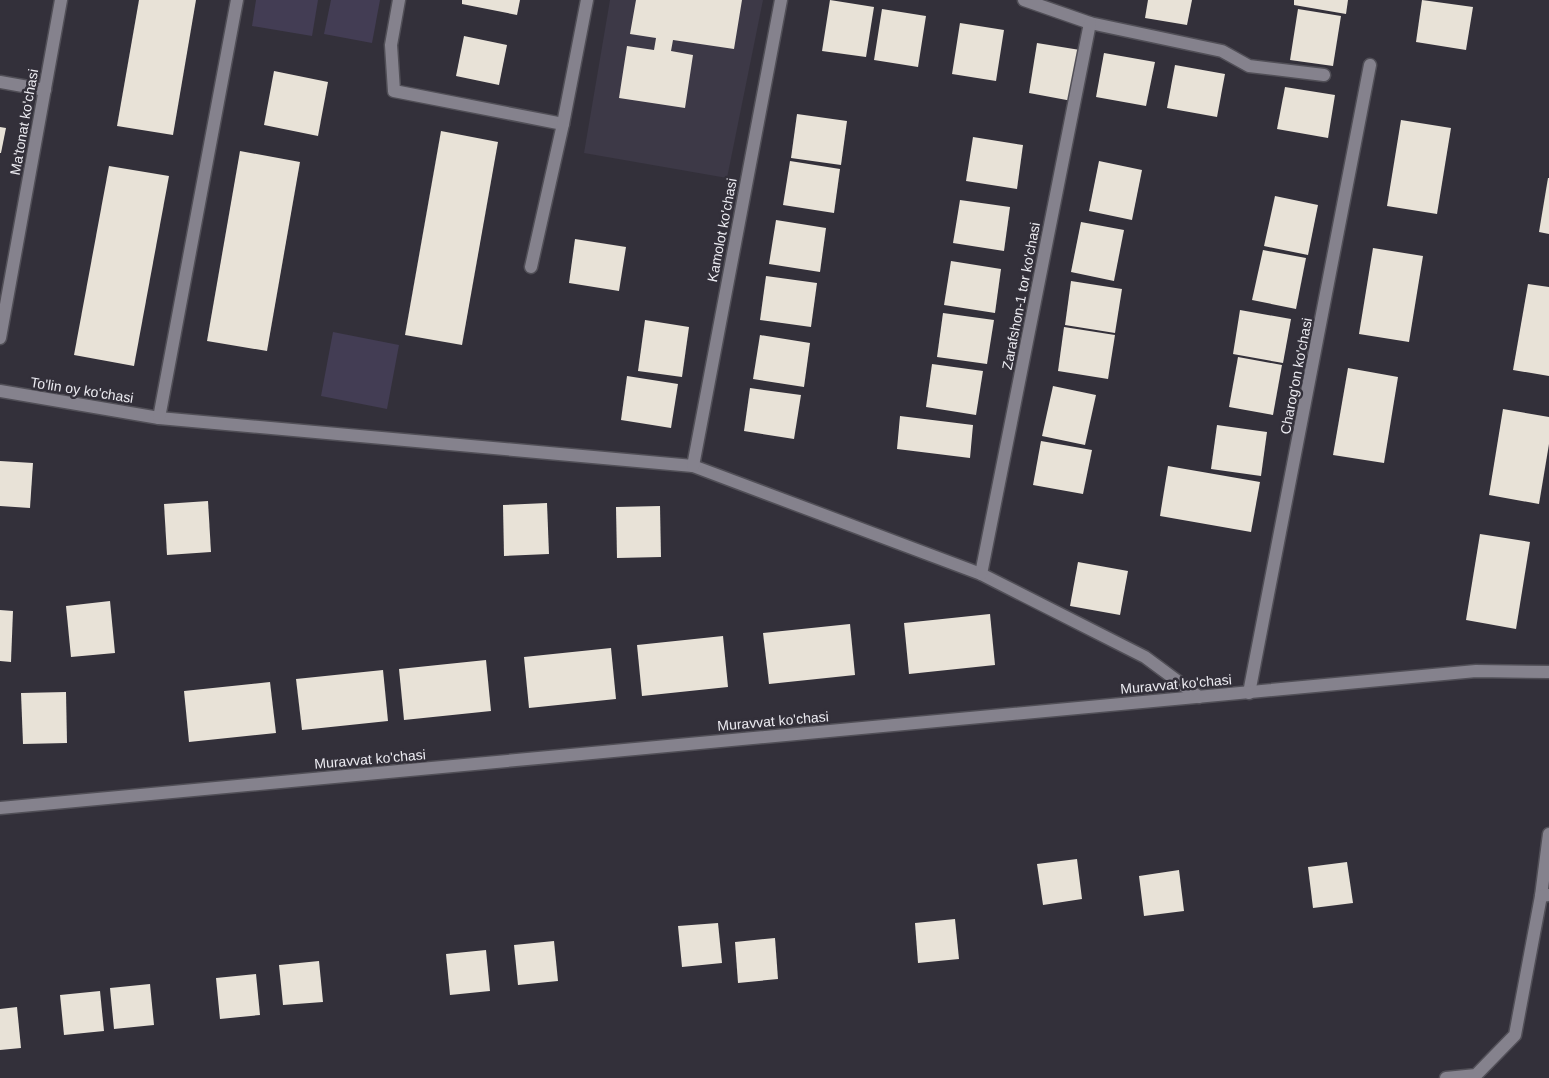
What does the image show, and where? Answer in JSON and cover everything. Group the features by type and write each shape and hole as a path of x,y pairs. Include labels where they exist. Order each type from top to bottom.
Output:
{"street":[{"name":"Ma'tonat ko'chasi","path":"0,338 61,0"},
{"path":"159,418 237,0"},
{"path":"399,0 391,45 394,91 563,124"},
{"path":"531,267 563,124 587,0"},
{"name":"Kamolot ko'chasi","path":"693,466 781,0"},
{"path":"1027,0 1090,23 1222,51 1249,66 1324,75"},
{"name":"Zarafshon-1 tor ko'chasi","path":"981,574 1090,23"},
{"name":"Charog'on ko'chasi","path":"1249,693 1370,65"},
{"path":"0,82 45,90"},
{"name":"To'lin oy ko'chasi","path":"0,392 159,418 693,466 981,574 1145,657 1199,697"},
{"name":"Muravvat ko'chasi","path":"0,808 1476,671 1549,672"},
{"path":"1446,1078 1476,1075 1515,1035 1545,895 1549,834"}],"shaded area":[{"path":"256,0 318,0 312,36 252,26"},
{"path":"331,0 380,0 372,43 324,34"},
{"path":"610,0 763,0 727,178 584,153"},
{"path":"333,332 399,345 387,409 321,396"}],"building":[{"path":"139,0 196,0 173,135 117,126"},
{"path":"462,0 520,0 517,15 462,4"},
{"path":"636,0 742,0 734,49 673,40 671,51 693,55 685,108 619,98 627,46 654,50 656,38 630,34"},
{"path":"830,0 874,7 866,57 822,51"},
{"path":"1148,0 1192,0 1187,25 1145,18"},
{"path":"1294,0 1348,0 1346,14 1294,5"},
{"path":"1422,0 1473,7 1466,50 1416,42"},
{"path":"882,9 926,16 918,67 874,60"},
{"path":"1298,9 1341,16 1333,66 1290,60"},
{"path":"960,23 1004,30 996,81 952,74"},
{"path":"464,36 507,45 499,85 456,76"},
{"path":"1037,43 1080,50 1072,101 1029,93"},
{"path":"1104,53 1155,62 1146,106 1096,97"},
{"path":"1175,65 1225,74 1217,117 1167,108"},
{"path":"274,71 328,82 318,136 264,125"},
{"path":"1285,87 1335,95 1328,138 1277,129"},
{"path":"797,114 847,121 841,165 791,158"},
{"path":"1401,120 1451,128 1437,214 1387,206"},
{"path":"0,127 6,128 1,153 0,153"},
{"path":"441,131 498,142 462,345 405,335"},
{"path":"973,137 1023,145 1017,189 966,181"},
{"path":"240,151 300,162 267,351 207,341"},
{"path":"790,161 840,169 834,213 783,205"},
{"path":"1099,161 1142,170 1132,220 1089,211"},
{"path":"109,166 169,176 134,366 74,355"},
{"path":"1549,178 1549,234 1539,232"},
{"path":"1275,196 1318,205 1308,255 1264,246"},
{"path":"960,200 1010,207 1004,251 953,243"},
{"path":"776,220 826,228 820,272 769,264"},
{"path":"1081,222 1124,230 1114,281 1071,272"},
{"path":"575,239 626,247 619,291 569,283"},
{"path":"1373,248 1423,256 1409,342 1359,334"},
{"path":"1263,250 1306,258 1296,309 1252,300"},
{"path":"951,261 1001,269 995,313 944,305"},
{"path":"766,276 817,283 811,327 760,320"},
{"path":"1071,281 1122,289 1115,333 1065,325"},
{"path":"1528,284 1549,287 1549,376 1513,370"},
{"path":"1240,310 1291,319 1283,363 1233,354"},
{"path":"943,313 994,320 987,364 937,357"},
{"path":"645,320 689,327 682,377 638,371"},
{"path":"1064,327 1115,335 1108,379 1058,371"},
{"path":"760,335 810,343 804,387 753,379"},
{"path":"1238,357 1282,365 1273,415 1229,407"},
{"path":"932,364 983,371 976,415 926,407"},
{"path":"1348,368 1398,377 1384,463 1333,455"},
{"path":"627,376 678,384 671,428 621,420"},
{"path":"1053,386 1096,395 1085,445 1042,436"},
{"path":"750,388 801,395 794,439 744,431"},
{"path":"1503,409 1549,417 1549,444 1539,504 1489,495"},
{"path":"900,416 973,425 970,458 897,449"},
{"path":"1217,425 1267,432 1261,476 1211,469"},
{"path":"1041,441 1092,450 1083,494 1033,485"},
{"path":"0,461 33,463 30,508 0,506"},
{"path":"1168,466 1260,482 1251,532 1160,516"},
{"path":"208,501 211,552 167,555 164,504"},
{"path":"547,503 549,554 504,556 503,505"},
{"path":"660,506 661,557 617,558 616,507"},
{"path":"1480,534 1530,542 1516,629 1466,620"},
{"path":"1078,562 1128,571 1120,615 1070,606"},
{"path":"110,601 115,653 71,657 66,606"},
{"path":"0,610 13,611 11,662 0,661"},
{"path":"990,614 995,665 909,674 904,623"},
{"path":"850,624 855,675 769,684 763,633"},
{"path":"723,636 728,687 642,696 637,645"},
{"path":"611,648 616,699 529,708 524,657"},
{"path":"486,660 491,711 404,720 399,669"},
{"path":"383,670 388,721 302,730 296,679"},
{"path":"270,682 276,733 189,742 184,691"},
{"path":"66,692 67,743 23,744 21,693"},
{"path":"1077,859 1082,899 1043,905 1037,864"},
{"path":"1347,862 1353,903 1313,908 1308,867"},
{"path":"1179,870 1184,911 1144,916 1139,876"},
{"path":"955,919 959,959 918,963 915,923"},
{"path":"718,923 722,963 682,967 678,926"},
{"path":"775,938 778,979 738,983 735,942"},
{"path":"554,941 558,981 518,985 514,945"},
{"path":"486,950 490,991 450,995 446,954"},
{"path":"319,961 323,1002 283,1005 279,965"},
{"path":"256,974 260,1015 220,1019 216,978"},
{"path":"150,984 154,1025 114,1029 110,988"},
{"path":"100,991 104,1031 64,1035 60,995"},
{"path":"17,1007 21,1048 0,1050 0,1009"}]}
